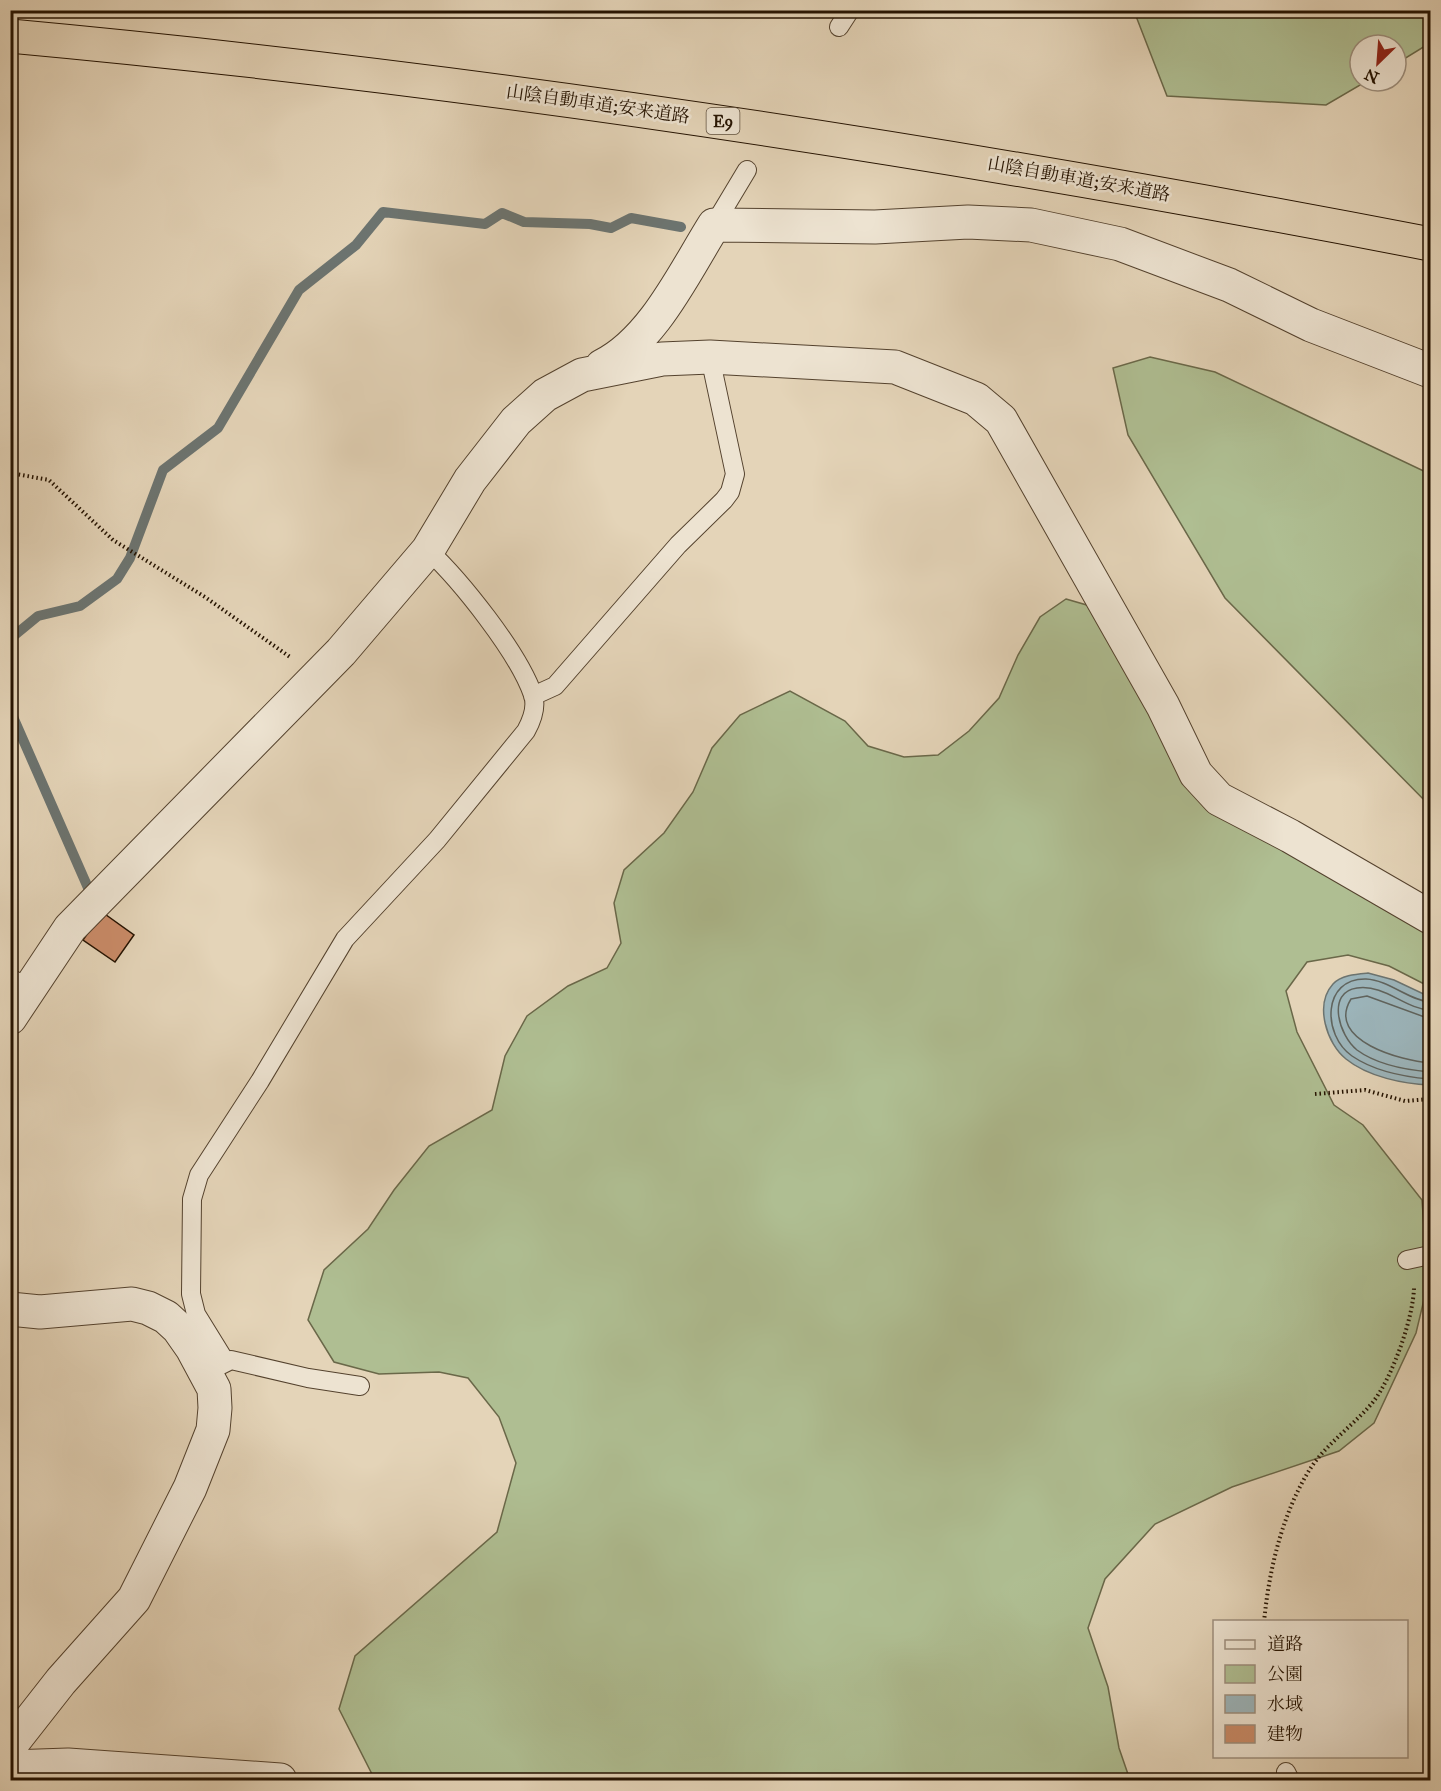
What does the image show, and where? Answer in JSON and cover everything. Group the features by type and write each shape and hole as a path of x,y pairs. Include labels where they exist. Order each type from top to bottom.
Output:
{"highway":[{"name":"山陰自動車道;安来道路","path":"10,36 469,86 795,131 1145,189 1431,244"}],"street":[{"path":"10,1018 20,983 70,928 313,681 381,607 428,550 470,480 516,421 545,395 614,360 634,344 657,315 714,225 875,227 968,222 1031,225 1120,244 1229,285 1311,325 1431,371"},
{"path":"582,375 662,359 710,357 895,367 976,399 1002,420 1163,706 1197,774 1219,799 1290,836 1431,917"},
{"path":"10,1309 40,1312 132,1304 148,1308 166,1317 217,1367 213,1430 190,1488 144,1581 134,1599 61,1681 10,1746"},
{"path":"10,1767 68,1765 280,1780"}],"lane":[{"path":"839,27 850,10"},
{"path":"714,225 747,170"},
{"path":"533,696 555,686 678,545 730,492 735,474 710,357"},
{"path":"360,1386 308,1378 231,1360 217,1367 196,1314 191,1294 192,1199 199,1175 260,1081 345,939 437,840 526,730 533,714 533,696 509,652 453,573 428,550"}],"path":[{"path":"10,476 16,474 49,480 113,540 215,603 292,658 313,681"},
{"path":"1315,1094 1365,1090 1405,1101 1431,1099"},
{"path":"1264,1620 1267,1583 1285,1522 1310,1468 1374,1400 1405,1338 1414,1300 1417,1258"}],"green space":[{"path":"1134,11 1430,11 1430,43 1408,57 1408,33 1348,33 1348,92 1326,105 1167,96"},
{"path":"1150,357 1215,372 1430,474 1430,806 1225,598 1128,435 1113,368"},
{"path":"1066,599 1097,608 1172,753 1430,925 1430,987 1389,966 1348,955 1307,962 1286,991 1297,1032 1334,1105 1363,1125 1422,1200 1428,1283 1416,1333 1374,1423 1339,1451 1232,1487 1155,1524 1105,1579 1088,1628 1108,1687 1119,1748 1130,1780 375,1780 339,1709 355,1656 497,1532 516,1463 499,1417 468,1378 439,1372 379,1374 334,1362 308,1320 324,1270 368,1229 394,1190 429,1146 492,1110 505,1056 527,1016 568,986 607,968 621,943 614,903 624,870 664,833 693,792 712,748 740,715 790,691 845,721 868,746 904,757 938,755 969,731 999,698 1018,655 1040,617"}],"water":[{"path":"1368,973 1394,980 1430,997 1430,1085 1398,1081 1365,1071 1346,1059 1333,1044 1325,1024 1324,1002 1327,993 1340,979"}],"building":[{"path":"102,912 134,935 115,962 83,940"}],"waterway":[{"path":"10,639 38,616 80,606 117,579 130,558 163,470 218,428 299,290 356,245 383,212 485,224 502,213 524,222 590,224 611,228 631,218 681,227"},
{"path":"10,710 89,890"}]}
